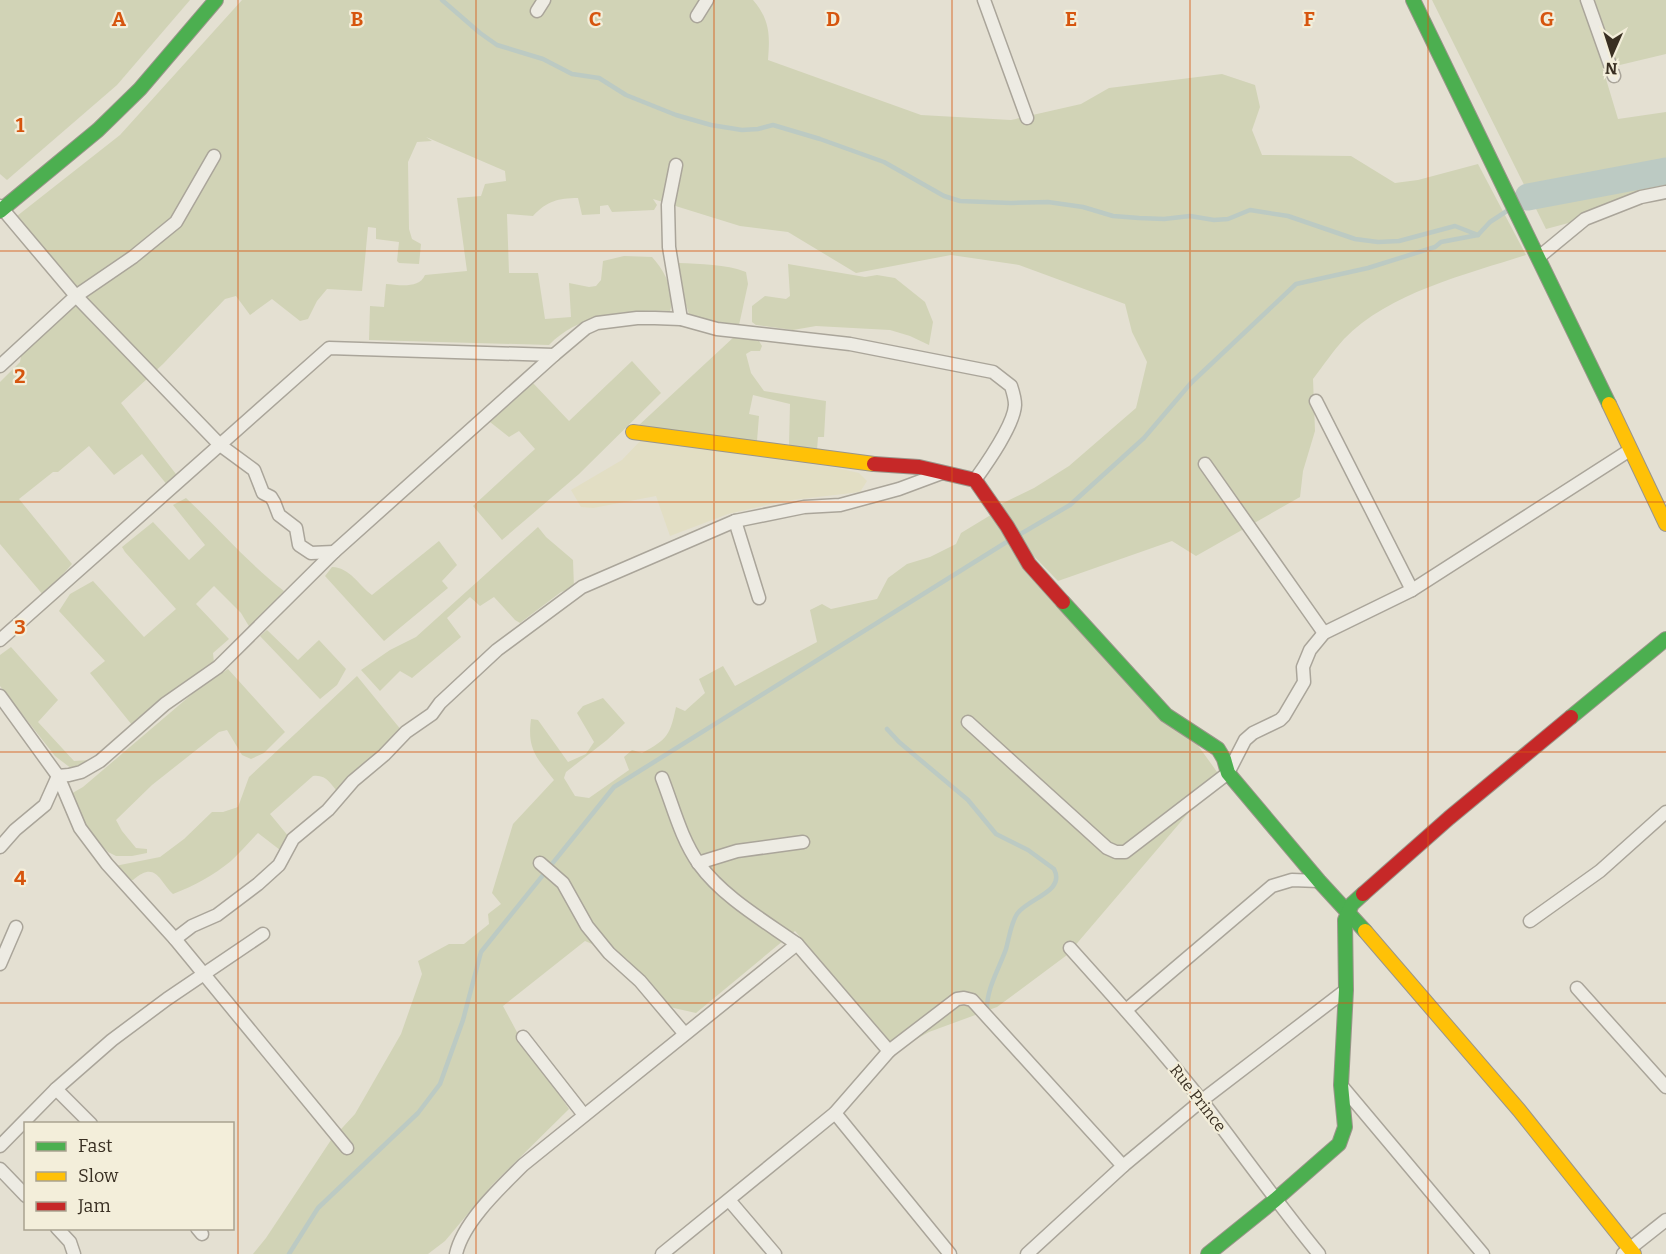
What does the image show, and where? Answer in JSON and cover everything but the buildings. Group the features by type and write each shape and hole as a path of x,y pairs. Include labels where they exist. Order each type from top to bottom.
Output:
{"street":[{"path":"216,0 140,89 98,130 1,209 76,296 220,445 254,470 264,493 271,497 279,515 296,528 298,545 311,553 334,552"},
{"path":"697,16 707,0"},
{"path":"984,0 1026,118"},
{"path":"1413,0 1666,524"},
{"path":"1587,0 1614,76"},
{"path":"0,366 76,296 133,257 176,222 214,156"},
{"path":"676,165 668,205 669,247 681,319"},
{"path":"1539,257 1585,219 1641,197 1666,192"},
{"path":"58,776 69,776 81,772 99,761 165,704 218,667 334,552 586,328 597,323 637,318 681,319 717,329 850,344 993,372 1011,386 1015,407 1001,440 975,480"},
{"path":"0,640 330,348 554,356"},
{"path":"1316,401 1412,590"},
{"path":"633,432 857,464 919,467 975,480 1007,526 1029,564 1166,715 1218,749 1228,773 1519,1110 1629,1252 1666,1220"},
{"path":"968,722 1107,848 1116,852 1125,852 1228,773 1245,740 1253,733 1280,720 1288,711 1304,682 1303,667 1310,650 1324,633 1412,590 1630,450"},
{"path":"1205,464 1324,633"},
{"path":"175,939 192,926 217,915 279,865 293,839 328,810 353,780 406,732 432,714 440,703 497,650 582,587 735,521 804,507 840,505 899,489 943,472"},
{"path":"735,521 759,598"},
{"path":"1208,1254 1340,1144 1345,1127 1341,1085 1346,990 1345,921 1352,904 1449,818 1666,639"},
{"path":"0,696 58,776 80,828 107,864 175,939 347,1148"},
{"path":"0,847 15,830 45,805 58,776"},
{"path":"662,778 687,842 698,863 730,895 796,944 888,1052"},
{"path":"1530,921 1600,871 1666,812"},
{"path":"698,863 737,852 803,842"},
{"path":"540,863 563,883 587,926 609,953 639,981 684,1033"},
{"path":"1126,1010 1272,886 1293,880 1319,881"},
{"path":"0,964 15,927"},
{"path":"0,1146 56,1089 112,1040 263,934"},
{"path":"456,1254 469,1226 487,1201 523,1166 796,944"},
{"name":"Rue Prince","path":"1070,948 1126,1010 1201,1101 1275,1200 1319,1254"},
{"path":"1577,988 1666,1087"},
{"path":"1027,1254 1123,1166 1201,1101 1346,990"},
{"path":"662,1254 836,1113 888,1052 957,999 972,1000 1123,1166"},
{"path":"524,1037 584,1115"},
{"path":"1341,1085 1484,1254"},
{"path":"56,1089 89,1122"},
{"path":"836,1113 950,1254"},
{"path":"0,1169 24,1194"},
{"path":"729,1200 775,1254"},
{"path":"59,1230 70,1242 74,1254"}],"shaded area":[{"path":"642,439 837,468 859,473 867,481 860,492 784,501 728,514 670,536 656,496 593,508 581,507 571,490 622,460"}],"green space":[{"path":"0,0 190,0 117,85 7,180 0,174"},
{"path":"242,0 753,0 763,14 768,28 768,60 921,115 1011,120 1081,104 1109,88 1222,74 1255,85 1260,107 1252,130 1262,155 1351,156 1395,183 1418,180 1478,164 1526,255 1454,278 1405,297 1362,323 1344,339 1313,379 1315,431 1303,471 1300,497 1196,556 1172,541 1058,581 1027,549 1001,504 1034,488 1069,466 1136,408 1147,362 1132,332 1125,304 1019,265 951,255 856,273 788,232 740,226 653,199 657,205 654,210 612,212 608,205 600,206 600,214 582,215 578,198 571,198 548,204 533,216 507,214 509,273 538,273 545,319 571,317 569,283 596,286 601,280 603,261 624,256 652,257 665,275 670,290 672,297 670,311 638,311 590,320 561,334 549,345 369,340 370,306 384,307 386,284 408,285 418,282 425,275 467,271 457,198 481,196 485,184 506,181 505,171 426,137 432,141 417,142 408,162 409,229 412,239 421,244 419,264 399,263 397,261 399,242 376,239 376,228 368,227 362,291 327,289 317,301 308,319 300,321 272,299 250,315 236,296 225,299 163,364 121,403 179,478 168,486 142,454 114,475 89,446 58,472 53,472 19,499 72,564 44,596 0,544 0,382 20,362 22,351 73,302 71,281 17,216 120,135"},
{"path":"1432,0 1666,0 1666,54 1603,69 1618,119 1666,112 1666,197 1546,229"},
{"path":"678,263 721,266 746,272 748,284 739,325 724,325 690,317 682,293"},
{"path":"788,264 865,277 877,275 895,278 925,302 933,322 929,345 890,330 816,326 793,330 756,325 752,322 752,306 765,296 786,299 790,296"},
{"path":"735,336 759,341 762,346 760,351 751,351 746,354 751,373 764,391 826,401 824,437 818,437 817,450 789,446 790,404 753,395 749,414 759,416 757,441 638,426"},
{"path":"632,361 661,393 579,474 502,540 473,506 535,449 519,431 509,437 490,422 533,383 569,421"},
{"path":"186,498 246,558 284,591 250,628 241,613 214,586 196,604 229,639 213,653 214,663 183,683 157,709 87,766 72,769 55,756 0,686 0,655 11,647 58,700 38,722 74,761 90,760 132,725 90,673 105,661 59,611 70,594 93,581 144,637 176,609 122,547 153,522 189,560 205,545 173,505"},
{"path":"994,513 1029,564 1189,733 1225,783 1196,804 1067,955 997,1007 929,1032 900,1048 890,1041 795,931 696,1013 665,1006 627,959 585,941 503,1006 518,1034 569,1109 492,1185 445,1241 428,1254 253,1254 331,1140 355,1114 401,1034 422,974 418,961 449,944 464,944 489,924 488,914 501,904 492,893 513,824 554,780 534,752 530,738 531,719 538,720 568,762 586,754 594,742 577,713 583,706 603,698 625,723 566,772 564,778 575,796 589,798 629,770 624,757 632,750 642,753 663,740 672,724 676,707 685,711 705,693 699,679 723,666 735,686 817,642 810,610 822,604 831,609 877,599 888,578 907,564 930,557 956,544 961,533"},
{"path":"538,527 573,560 574,588 561,592 520,623 494,597 480,606 470,597 447,618 461,637 412,678 400,671 380,691 361,670 390,650 416,637"},
{"path":"439,541 457,565 442,581 448,588 384,641 325,576 332,567 344,570 372,595"},
{"path":"267,630 298,660 319,640 346,669 337,685 320,699 260,636"},
{"path":"228,669 285,732 264,753 251,759 242,755 227,730 219,732 152,785 116,820 136,848 147,849 147,853 116,856 108,852 79,822 69,795 83,787 198,689"},
{"path":"357,676 402,731 358,771 339,794 325,778 313,776 270,814 289,837 280,850 258,833 235,858 224,866 204,880 173,894 152,872 141,874 133,880 115,879 115,866 160,857 184,839 212,812 223,812 238,807 249,777"}],"waterway":[{"path":"442,0 497,45 543,59 572,74 599,78 626,95 676,115 711,125 742,130 773,125 820,139 884,162 944,196 960,201 1048,202 1083,207 1113,216 1164,219 1190,216 1214,220 1228,219 1250,210 1288,216 1355,239 1378,242 1399,241 1455,226 1478,235"},
{"path":"1528,197 1666,171"},
{"path":"1519,203 1528,197"},
{"path":"289,1254 318,1208 418,1113 440,1084 463,1020 481,952 614,787 1005,543 1070,505 1144,438 1191,383 1296,284 1368,268 1435,247 1441,242 1478,235 1490,222 1510,209"},
{"path":"887,729 899,742 968,800 996,834 1028,850 1054,869 1055,883 1044,894 1022,908 1015,918 991,987 987,1011"}],"traffic: fast":[{"path":"0,211 98,130 140,89 216,0"},
{"path":"1413,0 1609,404"},
{"path":"1063,602 1166,715 1218,749 1228,773 1319,881 1365,931"},
{"path":"1571,717 1666,639"},
{"path":"1208,1254 1339,1144 1345,1127 1341,1085 1346,990 1345,920 1352,904 1363,894"}],"traffic: slow":[{"path":"1609,404 1666,524"},
{"path":"633,432 874,464"},
{"path":"1365,931 1519,1110 1634,1254"}],"traffic: jam":[{"path":"874,464 919,467 975,480 1007,526 1029,564 1063,602"},
{"path":"1363,894 1449,818 1571,717"}]}
